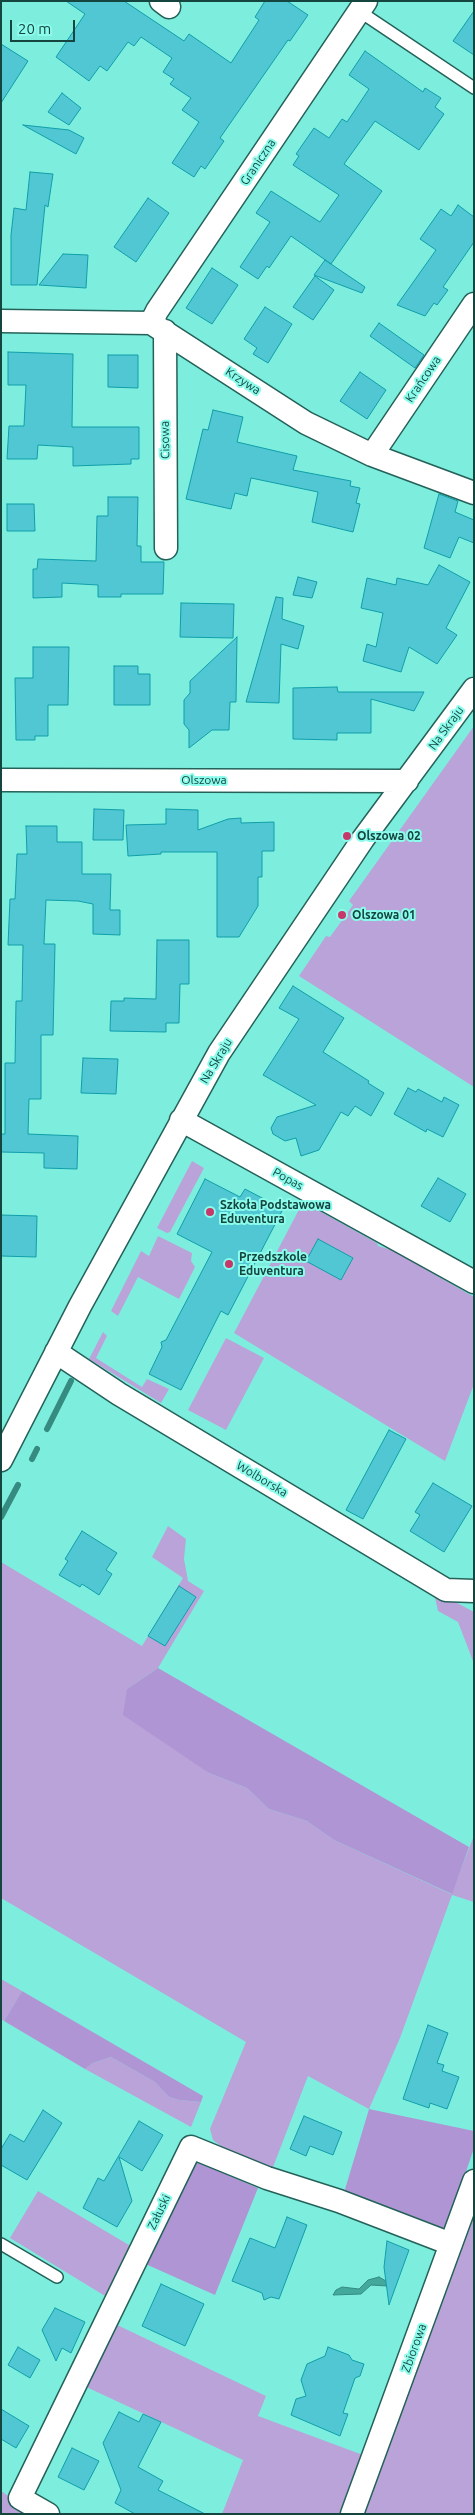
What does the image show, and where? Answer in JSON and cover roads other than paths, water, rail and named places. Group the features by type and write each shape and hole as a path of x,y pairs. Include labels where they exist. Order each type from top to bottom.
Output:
{"street":[{"name":"Graniczna","path":"158,327 157,310 363,6"},
{"name":"Krańcowa","path":"372,455 474,304"},
{"path":"1,322 158,327"},
{"name":"Krzywa","path":"158,327 306,423 372,455 474,493"},
{"name":"Cisowa","path":"158,327 166,548"},
{"name":"Na Skraju","path":"1,1460 9,1427 56,1352 181,1120 233,1032 363,839 474,689"},
{"name":"Olszowa","path":"1,780 406,781"},
{"name":"Popas","path":"181,1120 474,1282"},
{"name":"Wolborska","path":"56,1352 119,1394 446,1590 474,1591"},
{"name":"Załuski","path":"48,2514 20,2498 191,2147 267,2178 339,2201 451,2244"},
{"name":"Zbiorowa","path":"352,2514 474,2181"}],"lane":[{"path":"363,6 474,88"},
{"path":"1,2244 57,2277"}],"water":[{"path":"379,2277 386,2281 387,2286 371,2285 361,2294 333,2295 336,2290 342,2287 359,2289 368,2280"}],"waterway":[{"path":"47,1429 71,1381"},
{"path":"32,1459 37,1449"},
{"path":"1,1517 18,1485"}],"place":[{"name":"Olszowa 02","path":"347,836"},
{"name":"Olszowa 01","path":"342,915"},
{"name":"Szkoła Podstawowa Eduventura","path":"210,1212"},
{"name":"Przedszkole Eduventura","path":"229,1264"}]}
